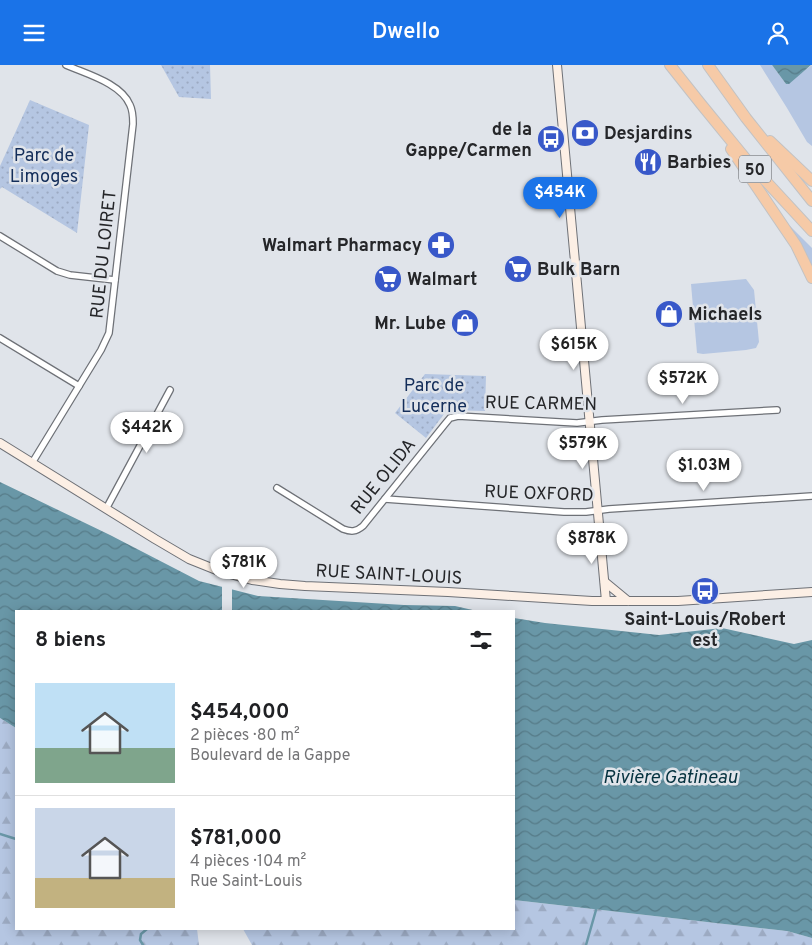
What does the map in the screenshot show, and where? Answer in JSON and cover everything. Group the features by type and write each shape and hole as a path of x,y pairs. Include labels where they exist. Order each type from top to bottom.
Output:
{"highway":[{"name":"50","path":"670,65 750,164 812,231"},
{"name":"50","path":"708,65 746,118 812,201"},
{"path":"701,104 796,245 812,278"},
{"path":"746,118 812,181"}],"main road":[{"path":"557,65 606,601"},
{"name":"RUE SAINT-LOUIS","path":"0,443 165,545 198,563 252,580 305,586 448,592 577,601 678,601 812,591"},
{"path":"605,582 628,601"}],"street":[{"name":"RUE DU LOIRET","path":"32,463 101,350 109,333 132,124 132,110 126,97 115,87 66,65"},
{"path":"0,236 57,271 70,275 115,280"},
{"path":"0,338 78,386"},
{"path":"106,509 170,390"},
{"name":"RUE CARMEN","path":"454,417 578,423 777,410"},
{"name":"RUE OLIDA","path":"277,488 349,531 359,529 445,424 454,417"},
{"name":"RUE OXFORD","path":"385,499 586,512 812,495"}],"green space":[{"path":"161,65 210,65 211,99 179,97"},
{"path":"760,65 772,65 786,84 812,65 812,146 807,142"},
{"name":"Parc de Limoges","path":"30,100 89,125 77,233 2,187 0,189 0,166"},
{"path":"790,226 812,248 812,269 788,227"},
{"path":"746,279 754,290 759,342 756,348 703,354 697,353 691,284"},
{"name":"Parc de Lucerne","path":"425,374 486,376 485,411 447,410 426,438 395,413"},
{"path":"0,718 15,727 15,930 197,930 199,945 0,945"},
{"path":"515,900 787,931 812,938 812,945 252,945 244,930 515,930"}],"water":[{"path":"772,65 811,65 789,84 786,84"},
{"path":"0,482 110,535 199,581 258,596 404,605 455,606 473,610 15,610 15,727 0,718"},
{"name":"Rivière Gatineau","path":"515,618 659,635 722,628 794,644 812,640 812,938 787,931 515,900"}],"pier":[{"path":"222,584 232,586 232,610 222,610"}],"waterway":[{"path":"0,834 15,839"},
{"path":"586,945 596,910"},
{"path":"143,945 140,940 141,934 146,930"}],"place":[{"name":"Desjardins","path":"585,133"},
{"name":"de la Gappe/Carmen","path":"551,139"},
{"name":"Barbies","path":"648,162"},
{"name":"Walmart Pharmacy","path":"441,245"},
{"name":"Bulk Barn","path":"518,269"},
{"name":"Walmart","path":"388,279"},
{"name":"Michaels","path":"669,314"},
{"name":"Mr. Lube","path":"465,323"},
{"name":"Saint-Louis/Robert est","path":"705,591"}]}
